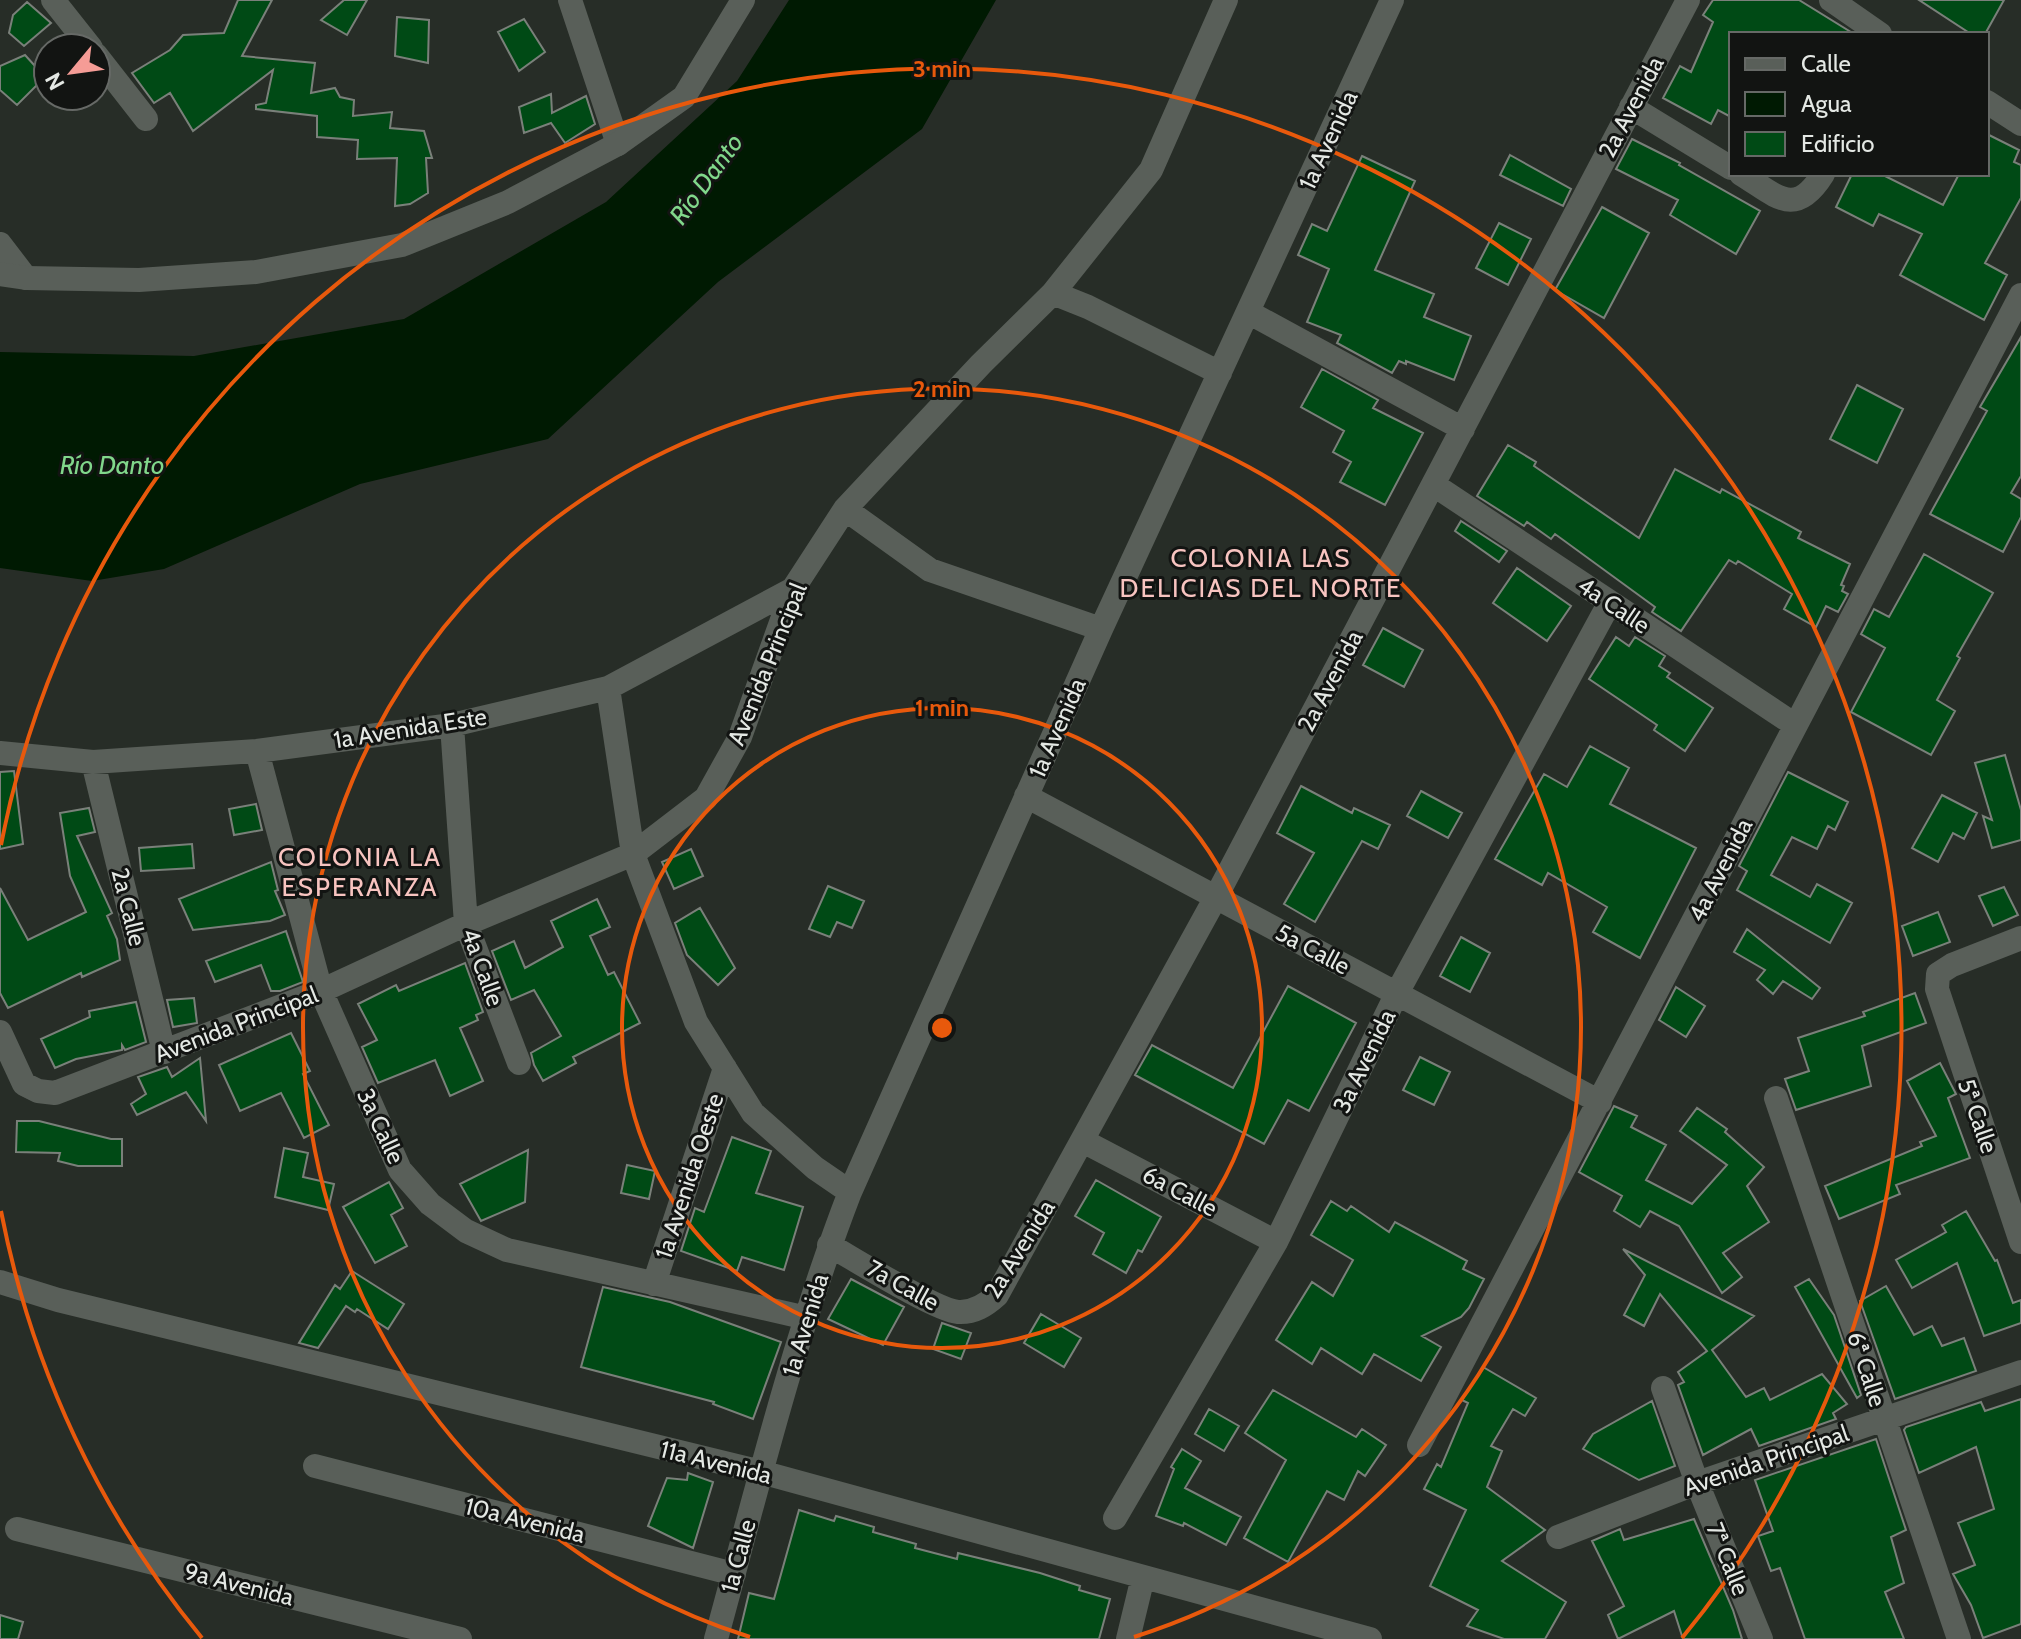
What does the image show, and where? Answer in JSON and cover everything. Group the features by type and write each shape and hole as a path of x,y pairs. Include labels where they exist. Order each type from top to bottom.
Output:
{"street":[{"path":"53,0 78,32"},
{"path":"570,0 618,144"},
{"path":"0,274 26,278 139,280 256,272 402,245 508,202 618,144 684,97 743,0"},
{"name":"Avenida Principal","path":"0,1032 24,1084 38,1091 55,1093 321,991 466,924 633,854 706,798 740,737 793,589 845,509 981,364 1053,293 1151,170 1226,0"},
{"name":"1a Avenida","path":"761,1472 829,1245 850,1192 1101,629 1392,0"},
{"name":"2a Avenida","path":"979,1308 997,1295 1216,897 1688,0"},
{"path":"1831,0 1877,32"},
{"path":"112,75 146,119"},
{"path":"1989,103 2021,124"},
{"path":"1631,107 1729,167"},
{"path":"1744,176 1786,202 1799,200 1812,192 1822,176"},
{"path":"0,244 26,278"},
{"path":"1053,293 1088,307 1220,373"},
{"name":"4a Avenida","path":"1419,1445 2021,295"},
{"path":"1248,312 1463,429"},
{"name":"4a Calle","path":"1434,485 1795,725"},
{"path":"845,509 930,570 1101,629"},
{"name":"1a Avenida Este","path":"0,753 93,762 257,751 452,725 608,688 793,589"},
{"name":"3a Avenida","path":"1115,1518 1276,1242 1397,993 1610,602"},
{"path":"608,688 633,854 696,1022 753,1113 815,1168 850,1192"},
{"name":"4a Calle","path":"452,725 466,924 519,1063"},
{"name":"3a Calle","path":"257,751 321,991 400,1170 430,1204 466,1231 507,1250 807,1318"},
{"name":"2a Calle","path":"93,762 164,1052"},
{"name":"5a Calle","path":"1026,796 1600,1102"},
{"name":"5ª Calle","path":"2021,938 1952,965 1938,974 1937,989 2021,1242"},
{"name":"1a Avenida Oeste","path":"654,1284 725,1068"},
{"name":"6ª Calle","path":"1776,1098 1959,1639"},
{"name":"6a Calle","path":"1083,1141 1276,1242"},
{"name":"7a Calle","path":"829,1245 946,1310 979,1308"},
{"name":"11a Avenida","path":"0,1282 58,1300 761,1472 1370,1639"},
{"name":"Avenida Principal","path":"1558,1537 1697,1483 2021,1372"},
{"name":"7ª Calle","path":"1663,1388 1697,1483 1761,1639"},
{"name":"10a Avenida","path":"315,1466 734,1574"},
{"name":"1a Calle","path":"716,1639 761,1472"},
{"name":"9a Avenida","path":"17,1529 460,1639"},
{"path":"1128,1639 1143,1577"}],"water":[{"name":"Río Danto","path":"789,0 996,0 922,129 718,282 548,439 360,484 164,569 92,581 0,568 0,352 194,356 404,319 606,202 737,81"}],"building":[{"path":"238,0 272,0 242,56 315,63 311,93 335,88 340,97 354,100 353,116 392,112 390,128 424,131 432,158 426,158 428,193 410,204 395,206 397,158 357,159 358,140 317,137 317,116 256,109 256,105 266,103 273,70 193,131 170,93 154,103 132,73 170,50 183,35 224,33"},
{"path":"344,0 367,0 347,35 321,20"},
{"path":"1713,0 1799,0 1851,32 1729,32 1729,116 1718,110 1711,124 1663,98 1680,66 1691,72 1713,22 1703,15"},
{"path":"1919,0 2004,0 1986,32 1968,32"},
{"path":"27,2 51,23 40,32 32,32 32,39 24,46 9,33 13,15"},
{"path":"397,17 429,20 428,63 395,56"},
{"path":"524,19 545,52 519,71 498,32"},
{"path":"25,55 32,63 32,90 17,105 0,90 0,66"},
{"path":"551,94 552,113 586,96 595,124 565,143 551,123 524,133 519,107"},
{"path":"1989,135 2019,150 2014,162 2021,165 2021,198 1985,263 2007,275 1984,320 1900,275 1922,234 1879,214 1873,226 1836,207 1851,176 1885,176 1943,205 1958,176 1989,176"},
{"path":"1632,139 1680,163 1760,211 1736,254 1670,215 1678,200 1616,169"},
{"path":"1510,155 1571,189 1563,206 1500,175"},
{"path":"1362,156 1415,181 1375,270 1434,294 1424,317 1471,336 1454,380 1406,361 1406,364 1399,361 1392,373 1337,343 1341,335 1307,322 1329,269 1298,255 1312,224 1327,231"},
{"path":"1602,207 1649,233 1604,318 1555,290"},
{"path":"1499,223 1531,239 1508,285 1476,268"},
{"path":"2021,337 2021,476 2011,493 2021,499 2021,517 2003,552 1930,514 1987,411 1980,407"},
{"path":"1322,369 1378,400 1373,408 1423,433 1385,505 1340,482 1351,462 1333,452 1344,431 1301,407"},
{"path":"1857,385 1903,409 1877,463 1830,439"},
{"path":"1508,445 1639,538 1675,469 1720,493 1722,489 1801,532 1798,538 1850,564 1841,585 1844,586 1842,591 1848,594 1838,612 1826,606 1816,627 1784,609 1792,594 1738,561 1736,564 1729,560 1681,631 1652,612 1655,607 1555,534 1551,539 1527,522 1524,526 1477,496"},
{"path":"1461,521 1507,551 1499,562 1455,531"},
{"path":"1924,554 1993,593 1957,656 1960,658 1937,700 1955,711 1931,755 1851,712 1885,648 1861,634 1874,609 1889,617"},
{"path":"1517,568 1571,606 1547,641 1493,603"},
{"path":"1383,628 1423,650 1404,687 1363,665"},
{"path":"1616,637 1629,646 1635,637 1665,656 1659,666 1670,673 1667,677 1713,708 1685,751 1654,730 1657,725 1589,679"},
{"path":"1590,746 1629,768 1610,804 1696,848 1640,958 1593,932 1607,907 1548,873 1542,885 1495,859 1544,774 1567,787"},
{"path":"2005,755 2021,810 2021,840 1992,848 1983,816 1992,820 1975,763"},
{"path":"14,771 23,844 0,849 0,772"},
{"path":"1788,772 1848,802 1835,830 1828,826 1817,849 1792,837 1771,875 1810,897 1817,884 1852,903 1830,943 1737,890 1747,871 1739,866"},
{"path":"1301,786 1352,813 1354,808 1390,825 1378,849 1362,841 1315,922 1284,904 1314,853 1277,833"},
{"path":"1421,791 1462,813 1448,838 1407,816"},
{"path":"1942,795 1977,813 1964,839 1953,833 1938,862 1912,848"},
{"path":"256,804 262,830 234,835 229,809"},
{"path":"89,808 95,832 77,836 112,913 107,916 117,939 120,960 82,977 81,973 8,1008 0,993 0,888 28,940 86,912 70,876 60,813"},
{"path":"192,844 194,868 141,871 139,848"},
{"path":"691,849 703,876 674,889 662,862"},
{"path":"271,862 278,890 275,891 285,915 270,921 193,930 179,899"},
{"path":"828,886 864,901 852,928 837,922 830,937 809,929"},
{"path":"2004,887 2018,915 1993,926 1979,896"},
{"path":"597,899 610,927 590,936 608,975 614,972 640,1023 573,1057 576,1063 543,1081 531,1053 561,1036 534,990 511,1000 492,951 514,941 525,968 563,947 551,921"},
{"path":"700,908 735,968 718,985 687,955 675,923"},
{"path":"1938,912 1950,942 1913,956 1902,926"},
{"path":"1747,929 1820,988 1812,999 1783,981 1773,994 1757,980 1765,970 1734,952"},
{"path":"286,931 303,982 280,991 271,991 261,965 215,982 206,961"},
{"path":"1461,937 1490,953 1470,992 1440,976"},
{"path":"465,963 483,1012 476,1015 478,1020 460,1028 483,1081 450,1096 435,1060 378,1083 362,1047 377,1040 358,1004 396,985 399,991"},
{"path":"1288,986 1356,1023 1309,1111 1288,1100 1264,1144 1135,1075 1152,1045 1233,1088"},
{"path":"1676,987 1705,1006 1686,1037 1659,1020"},
{"path":"1915,993 1926,1023 1862,1046 1871,1086 1796,1110 1785,1079 1809,1071 1798,1038 1865,1016 1863,1012"},
{"path":"194,998 197,1023 173,1027 167,1000"},
{"path":"136,1002 146,1042 125,1050 122,1045 122,1050 76,1059 55,1068 41,1039 90,1017 89,1011"},
{"path":"291,1033 310,1071 303,1074 329,1125 304,1138 281,1093 240,1111 219,1065"},
{"path":"1420,1057 1450,1072 1434,1105 1403,1090"},
{"path":"200,1058 206,1121 186,1092 137,1115 131,1104 146,1094 138,1077 167,1067 172,1077"},
{"path":"1940,1063 1956,1094 1948,1098 1970,1158 1896,1185 1900,1194 1839,1219 1825,1186 1922,1146 1920,1142 1936,1136 1907,1081"},
{"path":"1614,1106 1637,1116 1631,1127 1666,1145 1646,1180 1692,1204 1727,1165 1680,1131 1697,1108 1727,1129 1725,1132 1764,1167 1747,1186 1769,1222 1723,1253 1742,1277 1722,1293 1679,1226 1650,1211 1640,1227 1614,1211 1622,1196 1579,1172"},
{"path":"17,1121 39,1121 122,1139 122,1166 78,1166 58,1161 60,1153 16,1152"},
{"path":"732,1137 771,1151 756,1193 803,1207 784,1270 742,1257 737,1271 681,1251 695,1208 704,1212"},
{"path":"284,1148 308,1153 303,1177 334,1184 328,1210 275,1197"},
{"path":"528,1150 525,1202 481,1221 460,1184"},
{"path":"627,1165 655,1171 649,1199 621,1193"},
{"path":"1096,1180 1161,1217 1142,1252 1138,1250 1126,1273 1093,1254 1104,1233 1075,1216"},
{"path":"389,1182 403,1208 391,1215 407,1246 375,1263 343,1207"},
{"path":"1331,1201 1347,1211 1351,1206 1389,1232 1395,1222 1467,1261 1463,1269 1484,1279 1461,1317 1422,1336 1441,1347 1421,1381 1374,1354 1362,1374 1321,1348 1312,1364 1276,1340 1312,1282 1333,1296 1353,1260 1311,1235"},
{"path":"1966,1211 1997,1260 2013,1303 2021,1300 2021,1323 1984,1336 1957,1263 1912,1288 1896,1260 1946,1232 1942,1225"},
{"path":"1623,1249 1754,1316 1712,1350 1746,1397 1764,1388 1770,1400 1822,1374 1847,1404 1833,1413 1836,1419 1759,1446 1751,1429 1703,1455 1678,1385 1684,1382 1678,1372 1707,1351 1660,1294 1644,1326 1624,1315 1645,1275"},
{"path":"352,1271 404,1304 388,1329 357,1309 355,1312 346,1306 318,1348 299,1343 335,1285 340,1289"},
{"path":"851,1279 904,1307 883,1345 828,1319"},
{"path":"1809,1279 1834,1315 1861,1395 1857,1398 1795,1287"},
{"path":"1886,1286 1914,1335 1932,1326 1942,1346 1964,1338 1976,1371 1895,1399 1860,1301"},
{"path":"603,1287 670,1302 781,1342 753,1419 714,1402 581,1367"},
{"path":"1041,1314 1081,1338 1064,1367 1024,1343"},
{"path":"942,1323 971,1333 961,1359 933,1349"},
{"path":"1483,1367 1536,1398 1525,1416 1513,1409 1491,1446 1502,1451 1487,1487 1545,1530 1502,1561 1566,1602 1545,1639 1504,1639 1467,1626 1478,1610 1430,1586 1466,1510 1424,1489 1437,1464 1441,1467 1468,1403 1462,1400"},
{"path":"1273,1390 1356,1437 1362,1429 1386,1445 1365,1476 1358,1471 1344,1500 1327,1491 1288,1562 1244,1538 1286,1460 1245,1433"},
{"path":"2021,1399 2021,1624 1983,1638 1971,1605 1953,1574 1975,1565 1958,1523 1994,1509 1976,1447 1919,1473 1904,1430 1981,1402 1985,1411"},
{"path":"1652,1401 1675,1466 1639,1480 1583,1449 1593,1434"},
{"path":"1209,1409 1239,1426 1224,1451 1195,1434"},
{"path":"1876,1439 1906,1530 1891,1537 1904,1583 1885,1592 1904,1639 1805,1639 1780,1568 1771,1571 1758,1536 1773,1531 1755,1480"},
{"path":"1182,1449 1201,1461 1185,1488 1241,1517 1226,1545 1184,1523 1183,1526 1156,1516 1174,1469 1171,1467"},
{"path":"688,1473 713,1482 693,1548 648,1526 667,1478 687,1480"},
{"path":"799,1510 834,1521 836,1516 874,1527 873,1532 916,1544 915,1548 957,1559 958,1553 1080,1586 1079,1590 1110,1599 1099,1639 738,1639 749,1593 774,1599"},
{"path":"1694,1519 1733,1610 1742,1639 1683,1639 1674,1611 1618,1639 1608,1615 1624,1606 1592,1541 1620,1529 1624,1540"},
{"path":"0,1615 23,1622 18,1639 0,1639"}],"district":[{"name":"COLONIA LAS DELICIAS DEL NORTE","path":"1261,573"},
{"name":"COLONIA LA ESPERANZA","path":"360,872"}]}
